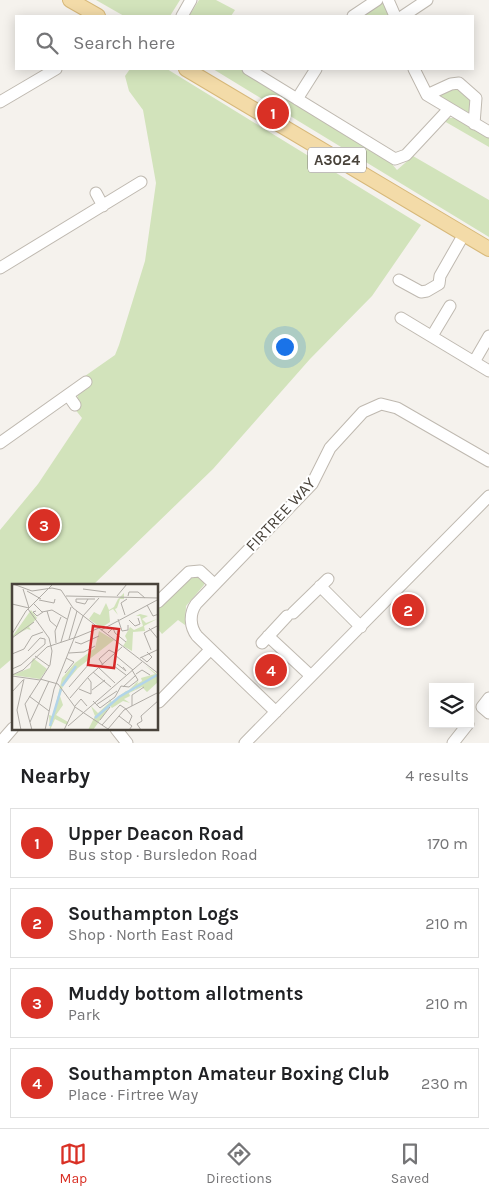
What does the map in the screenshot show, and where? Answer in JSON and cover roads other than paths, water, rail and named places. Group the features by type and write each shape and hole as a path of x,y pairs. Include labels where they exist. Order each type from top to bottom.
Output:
{"main road":[{"path":"70,0 96,15"},
{"name":"A3024","path":"188,70 489,249"}],"street":[{"path":"183,15 191,0"},
{"path":"354,15 377,0"},
{"path":"388,0 396,15"},
{"path":"404,15 427,0"},
{"path":"0,102 54,70"},
{"path":"250,70 395,159 406,155 448,110"},
{"path":"297,98 315,70"},
{"path":"414,70 426,95 448,110 489,132"},
{"path":"426,95 451,84 459,83 476,98 474,124"},
{"path":"0,268 141,182"},
{"path":"96,193 103,206"},
{"path":"399,280 421,292 427,291 439,284 440,276 464,234"},
{"path":"432,336 450,306"},
{"path":"401,318 489,371"},
{"path":"474,362 489,336"},
{"path":"0,443 86,382"},
{"path":"68,395 75,405"},
{"name":"FIRTREE WAY","path":"276,712 194,633 191,615 196,604 312,484 330,448 371,407 381,404 397,408 489,461"},
{"path":"245,743 361,626 484,508 489,496"},
{"path":"159,601 189,572 200,571 214,584"},
{"path":"312,676 265,639 324,582 361,626"},
{"path":"159,702 210,650"},
{"path":"489,698 482,707 489,713"},
{"path":"453,743 465,728"},
{"path":"3,742 12,729"},
{"path":"117,730 127,743"}],"place":[{"name":"Upper Deacon Road","path":"273,113"},
{"name":"Muddy bottom allotments","path":"44,525"},
{"name":"Southampton Logs","path":"408,610"},
{"name":"Southampton Amateur Boxing Club","path":"271,670"}]}
